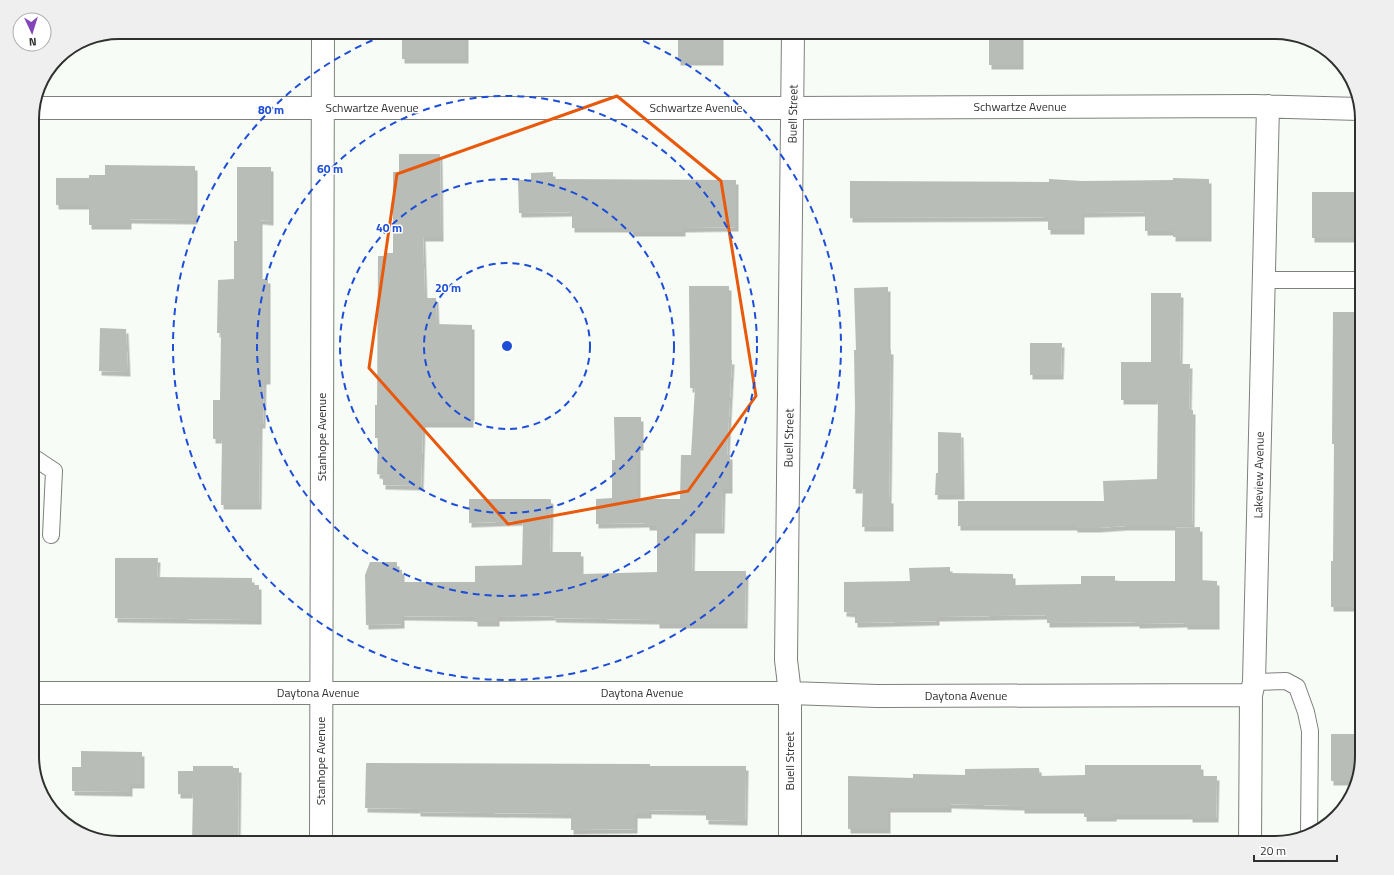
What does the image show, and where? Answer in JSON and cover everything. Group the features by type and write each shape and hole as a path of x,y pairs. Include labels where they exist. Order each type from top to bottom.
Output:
{"street":[{"name":"Stanhope Avenue","path":"321,836 323,39"},
{"name":"Buell Street","path":"790,836 790,693 786,660 793,39"},
{"name":"Schwartze Avenue","path":"40,108 793,108 1268,106 1354,109"},
{"name":"Lakeview Avenue","path":"1250,836 1268,106"},
{"name":"Daytona Avenue","path":"39,693 790,693 877,696 1253,689"}],"lane":[{"path":"1264,280 1355,280"},
{"path":"39,461 54,471 51,535"},
{"path":"1253,689 1286,681 1297,687 1306,712 1310,731 1309,828"}],"highlighted area":[{"path":"617,96 721,181 756,396 688,491 508,524 369,368 397,174"}],"building":[{"path":"402,39 466,39 466,59 402,59"},
{"path":"678,39 721,39 721,61 678,61"},
{"path":"989,39 1021,39 1021,65 989,65"},
{"path":"399,154 440,154 441,237 423,237 425,298 436,298 437,324 472,325 471,423 423,423 421,486 383,485 383,475 377,474 378,438 375,438 375,405 377,405 378,256 386,256 386,253 393,253 393,172 399,172"},
{"path":"105,165 195,166 195,220 129,219 129,225 89,225 89,205 56,205 56,178 89,178 89,175 105,175"},
{"path":"237,167 271,167 271,221 260,220 260,279 268,279 268,380 264,380 263,424 260,424 259,505 221,505 222,439 213,439 213,400 220,400 221,333 217,333 218,280 234,279 234,241 237,241"},
{"path":"553,172 553,179 736,180 736,227 683,228 683,232 630,232 630,228 572,228 572,212 519,213 518,180 531,180 531,173"},
{"path":"1173,178 1209,179 1209,237 1173,237 1173,231 1145,231 1145,212 1082,213 1082,230 1048,230 1048,217 850,218 850,181 1049,182 1049,179 1082,181 1173,180"},
{"path":"1312,192 1355,192 1355,238 1312,238"},
{"path":"689,286 729,286 729,360 732,360 727,455 730,455 730,489 723,489 722,529 693,529 692,571 746,571 745,624 657,624 657,620 553,618 554,616 497,617 497,622 475,622 475,617 402,616 402,624 366,625 365,575 370,562 397,562 397,569 402,570 402,582 475,582 475,566 522,565 523,521 469,523 469,499 550,499 550,552 581,552 581,574 657,572 657,526 647,526 647,523 596,524 596,499 612,498 612,460 615,460 614,417 641,417 641,446 638,446 638,499 680,499 681,455 691,455 695,388 690,388"},
{"path":"888,287 888,350 891,350 889,499 891,499 891,527 862,527 863,489 853,489 855,408 854,350 856,350 854,288"},
{"path":"1151,293 1181,293 1180,362 1182,362 1182,364 1190,364 1189,410 1193,410 1192,526 1075,528 1075,526 958,526 958,501 1104,501 1103,481 1157,479 1158,400 1121,400 1121,362 1151,362"},
{"path":"1333,312 1355,312 1355,607 1331,607 1334,444 1332,444"},
{"path":"100,328 126,329 128,372 99,371"},
{"path":"1030,343 1062,343 1061,375 1030,375"},
{"path":"938,432 961,433 962,495 935,495 936,473 938,473"},
{"path":"1200,527 1200,580 1217,581 1217,625 1185,625 1185,623 1137,624 1137,622 1047,623 1047,615 937,617 937,621 855,623 855,613 844,612 844,582 910,581 909,568 950,567 950,573 1013,574 1013,585 1081,584 1081,576 1115,576 1115,581 1175,581 1175,528"},
{"path":"115,558 158,558 157,577 252,578 252,585 259,585 259,620 115,618"},
{"path":"1331,734 1355,734 1355,756 1351,781 1331,781"},
{"path":"81,751 142,752 142,784 130,784 130,792 72,791 72,767 81,767"},
{"path":"366,763 650,764 650,766 746,766 745,821 706,820 706,811 649,810 649,814 635,814 635,829 571,830 571,814 418,812 418,809 365,808"},
{"path":"1085,765 1201,765 1201,776 1217,776 1216,818 1190,818 1190,815 1114,815 1114,817 1084,817 1084,809 1022,809 1022,806 949,804 949,808 888,808 888,829 848,829 848,776 913,778 913,774 965,775 965,769 1039,768 1040,776 1085,775"},
{"path":"193,766 233,766 233,768 239,768 238,836 192,836 193,794 178,794 178,771 193,771"}]}
